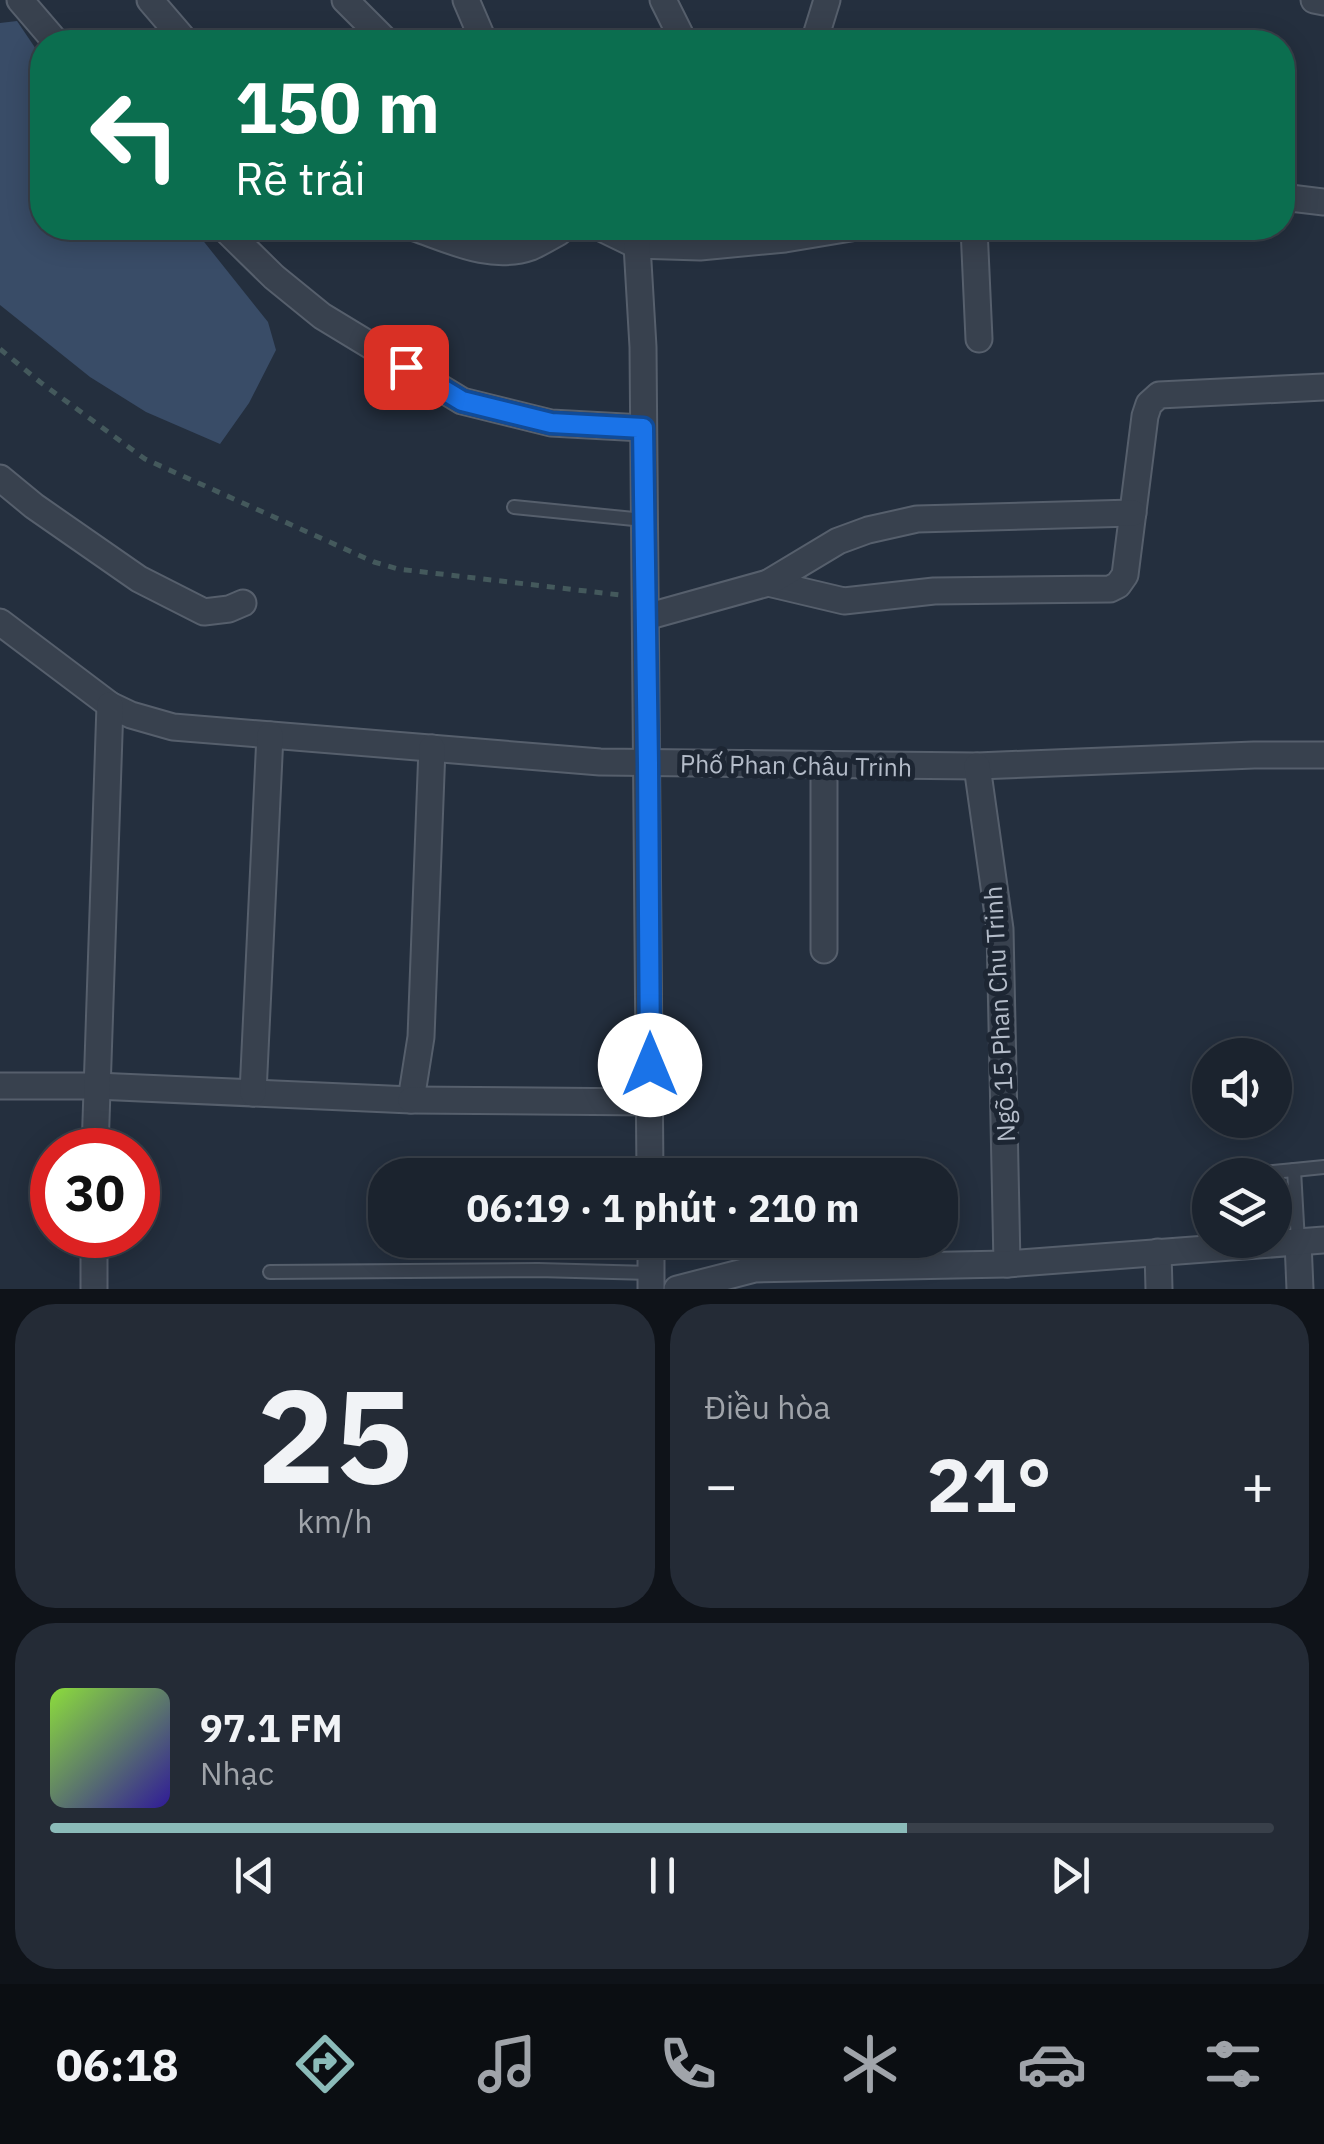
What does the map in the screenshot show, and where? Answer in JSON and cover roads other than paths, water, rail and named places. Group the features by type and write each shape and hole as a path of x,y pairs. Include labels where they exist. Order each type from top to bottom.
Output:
{"street":[{"path":"20,0 46,30"},
{"path":"150,0 176,30"},
{"path":"345,0 376,30"},
{"path":"466,0 479,30"},
{"path":"663,0 678,30"},
{"path":"818,30 827,0"},
{"path":"1314,0 1324,2"},
{"path":"1295,199 1324,202"},
{"path":"236,240 322,316 462,401 551,423 643,428"},
{"path":"448,240 501,252 530,247 544,240"},
{"path":"623,240 643,347 650,1158"},
{"path":"663,240 700,247 774,240"},
{"path":"975,240 979,340"},
{"path":"768,583 844,601 934,591 1110,589 1125,574 1149,404 1159,396 1324,387"},
{"path":"0,478 139,578 204,612 243,603"},
{"path":"646,607 768,583 838,541 916,519 1133,513"},
{"name":"Phố Phan Châu Trinh","path":"0,622 110,705 173,727 600,762 977,766 1254,755 1324,756"},
{"path":"95,1128 110,705"},
{"path":"253,1093 270,735"},
{"path":"411,1100 421,1036 432,748"},
{"path":"824,765 824,950"},
{"name":"Ngõ 15 Phan Chu Trinh","path":"977,766 1000,930 1008,1264"},
{"path":"0,1086 96,1086 411,1100 650,1102"},
{"path":"677,1289 755,1269 1008,1264 1311,1241 1300,1289"},
{"path":"1158,1252 1159,1289"},
{"path":"94,1258 94,1289"}],"lane":[{"path":"514,507 644,520"},
{"path":"1311,1241 1294,1170 1324,1166"},
{"path":"270,1272 538,1270 651,1281"}],"water":[{"path":"17,21 30,40 30,240 203,240 268,322 276,350 249,403 220,444 146,412 90,377 0,305 0,23"}]}
